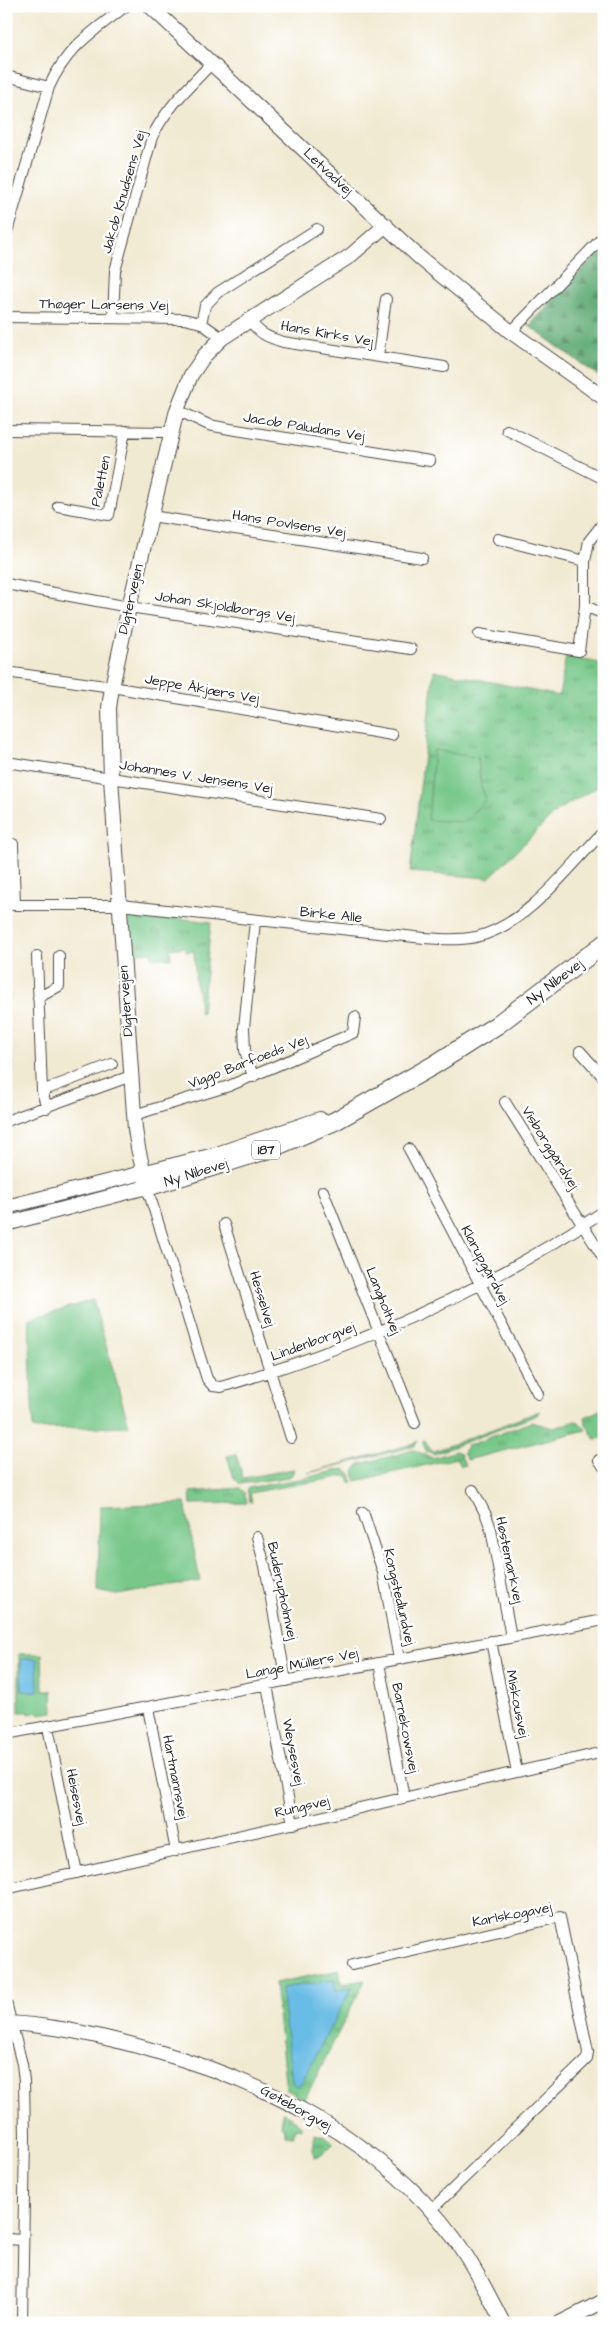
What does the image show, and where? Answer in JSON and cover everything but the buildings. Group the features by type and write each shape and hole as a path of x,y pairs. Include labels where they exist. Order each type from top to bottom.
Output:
{"highway":[{"name":"Ny Nibevej","path":"146,1180 224,1165 288,1142 335,1121 434,1065 497,1025 604,944"},
{"name":"Ny Nibevej","path":"320,1119 378,1097"}],"street":[{"path":"6,235 11,197 48,87 66,56 126,6"},
{"name":"Letvadvej","path":"150,6 427,263 512,332 604,398"},
{"name":"Jakob Knudsens Vej","path":"112,318 115,271 152,137 161,119 172,105 211,64"},
{"path":"6,76 48,87"},
{"name":"Digtervejen","path":"146,1180 138,1148 134,1115 109,735 112,687 171,432 177,410 191,375 204,356 222,338 350,256 386,225"},
{"path":"201,323 209,300 217,293 317,229"},
{"path":"512,332 604,236"},
{"name":"Hans Kirks Vej","path":"378,356 386,299"},
{"name":"Thøger Larsens Vej","path":"6,317 184,319 201,323 222,338"},
{"name":"Hans Kirks Vej","path":"250,319 256,331 274,339 444,367"},
{"name":"Jacob Paludans Vej","path":"177,410 209,425 430,460"},
{"path":"6,430 171,432"},
{"path":"507,430 604,479"},
{"name":"Paletten","path":"58,506 109,515 125,431"},
{"name":"Hans Povlsens Vej","path":"151,516 422,558"},
{"path":"478,634 579,651 585,606 585,561 589,541 604,522"},
{"path":"498,539 585,561"},
{"name":"Johan Skjoldborgs Vej","path":"6,584 129,607 411,649"},
{"path":"585,606 604,614"},
{"name":"Jeppe Åkjærs Vej","path":"6,672 112,687 392,735"},
{"name":"Johannes V. Jensens Vej","path":"6,762 381,819"},
{"name":"Birke Alle","path":"13,844 10,905 120,905 255,921 455,940 475,937 509,924 526,912 604,831"},
{"path":"253,1077 245,1050 244,1028 255,921"},
{"path":"36,956 42,1090 47,1108"},
{"path":"38,998 59,986 59,956"},
{"name":"Viggo Barfoeds Vej","path":"134,1115 253,1077 353,1034 355,1017"},
{"path":"580,1051 604,1078"},
{"path":"42,1090 112,1064"},
{"path":"6,1121 47,1108 131,1076"},
{"name":"Visborggårdvej","path":"505,1102 604,1259"},
{"name":"Ny Nibevej","path":"6,1224 146,1180 320,1119"},
{"name":"Klarupgårdvej","path":"409,1149 538,1394"},
{"name":"Ny Nibevej","path":"6,1207 146,1180"},
{"name":"Lindenborgvej","path":"146,1180 207,1378 213,1386 221,1387 270,1372 380,1332 480,1286 604,1211"},
{"name":"Langholtvej","path":"323,1190 415,1423"},
{"name":"Hesselvej","path":"224,1224 291,1438"},
{"name":"Høstemarkvej","path":"473,1490 486,1515 490,1529 511,1638"},
{"name":"Kongstedlundvej","path":"363,1512 382,1572 399,1659"},
{"name":"Buderupholmvej","path":"257,1537 265,1566 286,1681"},
{"name":"Lange Müllers Vej","path":"6,1734 604,1620"},
{"name":"Miskousvej","path":"491,1642 517,1772"},
{"name":"Barnekowsvej","path":"379,1663 404,1798"},
{"name":"Weysesvej","path":"266,1684 293,1824"},
{"name":"Hartmannsvej","path":"148,1708 176,1851"},
{"name":"Heisesvej","path":"48,1726 77,1873"},
{"name":"Rungsvej","path":"6,1889 604,1752"},
{"name":"Karlskogavej","path":"352,1965 560,1917 588,2047 587,2059 430,2211"},
{"path":"6,2002 9,2024 24,2081 22,2323"},
{"name":"Gøteborgvej","path":"9,2024 54,2028 118,2040 179,2058 262,2088 297,2106 348,2138 386,2168 430,2211 452,2236 470,2261 503,2323"},
{"path":"6,2239 24,2240"},
{"path":"576,2320 604,2301"},
{"path":"560,2323 604,2311"}],"green space":[{"path":"604,246 604,380 529,326"},
{"path":"566,656 604,664 604,783 558,810 489,878 410,872 434,670 559,696"},
{"path":"434,750 478,758 481,786 486,799 464,822 428,820"},
{"path":"132,913 211,922 202,1013 200,1013 198,989 196,989 194,951 186,952 186,947 170,949 171,958 152,958 151,952 133,953 131,950 128,916"},
{"path":"93,1300 129,1426 33,1429 29,1319"},
{"path":"604,1408 604,1438 595,1439 586,1424 585,1417"},
{"path":"540,1411 537,1415 434,1454 426,1451 422,1441 425,1440 432,1452"},
{"path":"575,1421 579,1422 586,1430 467,1460 463,1452 467,1446 531,1422 554,1428"},
{"path":"418,1441 415,1446 308,1473 409,1445"},
{"path":"414,1450 433,1458 456,1451 460,1453 465,1465 461,1466 457,1458 356,1481 354,1471 360,1464"},
{"path":"236,1454 243,1478 294,1469 289,1477 240,1484 234,1478 227,1456"},
{"path":"344,1469 351,1474 353,1482 350,1482 347,1475 250,1493 252,1502 250,1502 248,1488"},
{"path":"240,1488 244,1492 247,1503 191,1504 190,1492"},
{"path":"185,1503 200,1581 117,1595 98,1591 100,1506"},
{"path":"19,1654 42,1654 43,1690 52,1690 53,1712 29,1714 29,1712 19,1712"},
{"path":"339,1970 342,1984 365,1980 305,2099 286,2090 275,1983"},
{"path":"283,2113 291,2116 302,2127 301,2129 295,2128 293,2136 285,2135 285,2129 281,2126"},
{"path":"315,2134 325,2137 334,2143 323,2154 314,2157 313,2148"}],"water":[{"path":"6,1051 11,1059 13,1068 11,1077 6,1085"},
{"path":"21,1659 37,1659 38,1691 22,1691"},
{"path":"334,1980 336,1991 352,1987 300,2085 297,2086 292,2082 281,1988"}]}
